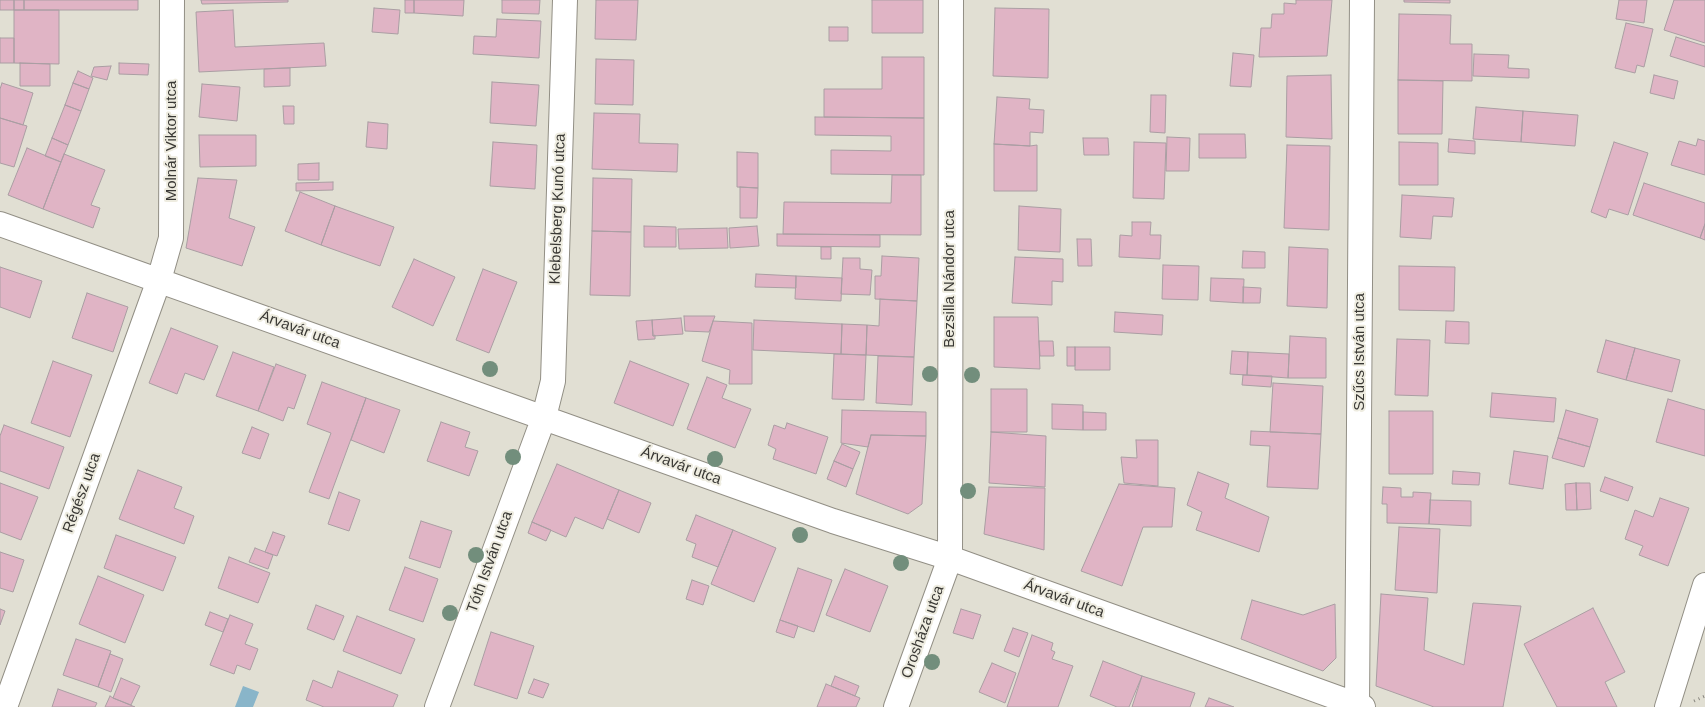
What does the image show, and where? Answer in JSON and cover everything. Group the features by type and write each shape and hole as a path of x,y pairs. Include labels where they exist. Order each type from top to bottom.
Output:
{"street":[{"name":"Molnár Viktor utca","path":"159,280 171,238 172,0"},
{"name":"Klebelsberg Kunó utca","path":"544,417 553,381 565,0"},
{"name":"Bezsilla Nándor utca","path":"950,558 951,0"},
{"name":"Szűcs István utca","path":"1359,706 1362,0"},
{"name":"Árvavár utca","path":"0,224 833,520 950,558 1359,706"},
{"name":"Régész utca","path":"5,707 159,280"},
{"name":"Tóth István utca","path":"437,707 544,417"},
{"name":"Orosháza utca","path":"896,707 950,558"},
{"path":"1667,707 1705,585"}],"water":[{"path":"243,686 259,692 253,707 235,707"}],"building":[{"path":"0,0 14,0 14,10 0,10"},
{"path":"14,0 24,0 24,10 14,10"},
{"path":"24,0 138,0 138,10 24,10"},
{"path":"201,0 288,0 288,2 202,4"},
{"path":"405,0 414,0 414,13 405,13"},
{"path":"414,0 464,0 463,16 414,13"},
{"path":"502,0 540,0 539,14 502,13"},
{"path":"596,0 638,0 636,40 595,39"},
{"path":"872,0 923,0 923,33 872,33"},
{"path":"1296,0 1332,0 1327,56 1259,57 1261,28 1271,28 1272,14 1284,14 1284,3 1296,4"},
{"path":"1404,0 1450,0 1450,3 1404,2"},
{"path":"1619,0 1647,0 1644,23 1616,19"},
{"path":"1674,0 1705,0 1705,43 1664,30"},
{"path":"374,8 400,10 398,34 372,32"},
{"path":"995,8 1049,9 1048,78 993,76"},
{"path":"14,10 59,10 59,64 14,63"},
{"path":"233,10 235,47 324,43 326,66 199,72 196,12"},
{"path":"1399,14 1451,15 1450,44 1472,44 1472,81 1398,80"},
{"path":"497,19 541,21 539,58 473,54 474,36 496,37"},
{"path":"1626,23 1653,29 1644,67 1637,65 1635,73 1615,68"},
{"path":"829,27 848,27 848,41 829,41"},
{"path":"1676,37 1705,46 1705,67 1670,56"},
{"path":"0,38 14,38 14,63 0,63"},
{"path":"1233,53 1254,55 1251,87 1230,86"},
{"path":"1474,54 1509,55 1508,68 1529,69 1529,78 1473,76"},
{"path":"882,57 924,57 924,118 824,117 824,89 882,89"},
{"path":"596,59 634,60 633,105 595,104"},
{"path":"20,63 50,64 50,86 20,86"},
{"path":"119,63 149,64 148,75 119,74"},
{"path":"111,66 107,80 91,76 94,67"},
{"path":"290,68 290,86 264,87 264,69"},
{"path":"78,71 93,78 89,89 73,83"},
{"path":"1331,75 1332,139 1286,137 1287,76"},
{"path":"1654,75 1678,81 1674,99 1650,93"},
{"path":"1398,80 1443,81 1442,134 1398,134"},
{"path":"492,82 539,85 536,126 490,123"},
{"path":"2,83 33,93 23,125 0,118 0,89"},
{"path":"73,83 89,89 81,111 65,105"},
{"path":"202,84 240,87 237,121 199,117"},
{"path":"1151,95 1166,95 1165,133 1150,132"},
{"path":"997,97 1030,99 1029,109 1044,110 1043,133 1030,132 1030,146 994,144"},
{"path":"65,105 81,111 68,145 52,138"},
{"path":"283,106 294,106 294,124 284,124"},
{"path":"1476,107 1523,111 1521,142 1473,139"},
{"path":"1523,111 1578,115 1575,146 1521,142"},
{"path":"594,113 640,114 639,143 678,144 677,172 592,169"},
{"path":"815,117 924,118 924,175 831,174 831,150 891,151 891,136 815,135"},
{"path":"0,118 27,126 14,167 0,163"},
{"path":"368,122 388,124 387,149 366,147"},
{"path":"1199,134 1245,134 1246,158 1199,158"},
{"path":"199,135 256,135 256,166 200,167"},
{"path":"1167,137 1190,138 1189,171 1166,171"},
{"path":"52,138 68,145 61,162 45,156"},
{"path":"1083,138 1108,138 1109,155 1084,155"},
{"path":"1449,139 1475,141 1475,154 1448,152"},
{"path":"1698,139 1705,141 1705,175 1671,165 1679,141 1696,146"},
{"path":"493,142 537,145 535,189 490,186"},
{"path":"1134,142 1166,143 1164,199 1133,198"},
{"path":"1399,142 1438,143 1438,185 1399,185"},
{"path":"1614,142 1648,153 1628,215 1609,209 1606,218 1591,212"},
{"path":"994,144 1037,145 1037,191 994,191"},
{"path":"1287,145 1330,146 1329,230 1284,228"},
{"path":"27,148 61,162 43,209 8,195"},
{"path":"737,152 758,153 758,188 737,187"},
{"path":"64,154 105,170 91,205 100,208 93,228 43,209"},
{"path":"319,163 319,180 298,180 298,164"},
{"path":"892,175 921,175 921,235 783,234 784,202 891,203"},
{"path":"198,178 237,180 229,218 255,227 242,266 186,248"},
{"path":"593,178 632,179 631,232 592,231"},
{"path":"333,182 333,190 296,191 296,183"},
{"path":"1644,183 1705,203 1705,224 1700,238 1633,215"},
{"path":"740,187 758,188 757,218 740,218"},
{"path":"300,192 335,206 321,245 285,231"},
{"path":"1402,195 1454,198 1452,217 1433,216 1431,239 1400,237"},
{"path":"335,206 394,227 380,266 321,245"},
{"path":"1019,206 1061,209 1060,252 1018,250"},
{"path":"1132,222 1151,222 1150,235 1161,235 1160,259 1119,257 1120,235 1132,236"},
{"path":"1705,224 1705,240 1700,238"},
{"path":"644,226 676,227 676,247 644,247"},
{"path":"757,226 759,246 730,248 729,228"},
{"path":"727,228 728,248 679,249 678,229"},
{"path":"592,231 631,232 630,296 590,295"},
{"path":"777,234 880,235 880,247 777,246"},
{"path":"1077,239 1091,239 1092,266 1078,266"},
{"path":"821,247 831,247 831,259 821,259"},
{"path":"1289,247 1328,249 1327,308 1287,306"},
{"path":"1243,251 1265,252 1265,268 1242,268"},
{"path":"882,256 919,258 917,301 875,299 875,276 881,276"},
{"path":"1015,257 1063,259 1063,282 1052,281 1052,305 1012,303"},
{"path":"843,258 860,258 860,269 872,270 870,295 841,294"},
{"path":"414,259 455,277 433,326 392,307"},
{"path":"1163,265 1199,266 1198,300 1162,299"},
{"path":"1399,266 1455,267 1454,311 1399,310"},
{"path":"0,267 42,281 30,318 0,307"},
{"path":"483,269 517,282 489,353 456,340"},
{"path":"756,274 796,276 796,288 755,287"},
{"path":"796,276 842,278 841,301 795,299"},
{"path":"1211,278 1244,279 1243,303 1210,301"},
{"path":"1243,287 1261,288 1260,303 1243,303"},
{"path":"87,293 128,307 113,352 72,338"},
{"path":"880,299 917,301 914,357 866,355 867,325 879,326"},
{"path":"1115,312 1163,315 1162,335 1114,332"},
{"path":"684,316 715,316 709,332 685,331"},
{"path":"994,317 1038,317 1040,369 994,367"},
{"path":"681,318 683,334 653,336 652,320"},
{"path":"652,320 653,336 655,335 655,339 638,340 636,321"},
{"path":"754,320 842,324 841,354 753,350"},
{"path":"713,321 752,323 752,384 729,384 730,370 702,361"},
{"path":"1446,321 1469,322 1469,344 1445,343"},
{"path":"842,324 867,325 866,355 841,354"},
{"path":"171,328 218,346 204,380 185,373 177,394 149,383"},
{"path":"1290,336 1326,338 1326,378 1288,378"},
{"path":"1397,339 1430,340 1428,396 1395,395"},
{"path":"1606,340 1635,348 1626,380 1597,372"},
{"path":"1039,341 1053,341 1054,356 1040,356"},
{"path":"1067,347 1075,347 1075,366 1067,366"},
{"path":"1075,347 1110,347 1110,370 1075,370"},
{"path":"1635,348 1680,360 1672,392 1626,380"},
{"path":"1232,351 1248,352 1247,375 1230,374"},
{"path":"233,352 274,367 258,411 216,396"},
{"path":"1248,352 1289,354 1288,378 1247,375"},
{"path":"834,354 866,355 864,400 832,399"},
{"path":"878,356 914,357 912,405 876,403"},
{"path":"53,361 92,375 70,437 31,423"},
{"path":"630,361 689,384 673,426 614,403"},
{"path":"276,364 306,375 294,409 288,407 283,421 258,411"},
{"path":"1243,375 1272,376 1271,387 1242,385"},
{"path":"707,377 727,385 722,398 751,409 735,448 687,429"},
{"path":"322,382 366,398 329,499 309,492 331,433 307,424"},
{"path":"1273,383 1323,386 1321,434 1270,432"},
{"path":"991,389 1027,389 1027,432 991,432"},
{"path":"1492,393 1556,398 1554,422 1490,417"},
{"path":"366,398 400,410 384,453 351,440"},
{"path":"1668,399 1705,410 1705,456 1656,442"},
{"path":"1052,404 1083,405 1083,430 1052,429"},
{"path":"842,410 926,412 926,436 871,435 868,447 841,443"},
{"path":"1566,410 1598,419 1590,447 1558,438"},
{"path":"1389,411 1433,411 1433,474 1389,474"},
{"path":"1083,412 1106,413 1106,430 1083,430"},
{"path":"441,422 470,432 465,447 478,451 469,476 427,461"},
{"path":"787,423 828,437 816,474 773,459 776,449 768,445 774,425 785,429"},
{"path":"4,425 64,447 49,489 0,471 0,436"},
{"path":"252,427 269,434 260,459 242,453"},
{"path":"1251,431 1321,434 1318,489 1267,487 1270,446 1250,445"},
{"path":"991,432 1046,436 1045,487 989,483"},
{"path":"871,435 926,436 922,504 908,514 856,494"},
{"path":"1558,438 1590,447 1584,467 1552,458"},
{"path":"1136,440 1158,440 1158,486 1124,483 1121,457 1137,458"},
{"path":"842,444 860,452 853,469 834,461"},
{"path":"1514,451 1548,456 1543,489 1509,484"},
{"path":"834,461 853,469 846,487 827,479"},
{"path":"557,464 619,490 603,529 575,517 566,537 532,522"},
{"path":"138,470 182,487 174,508 194,516 184,544 119,519"},
{"path":"1453,471 1480,473 1479,485 1452,484"},
{"path":"1198,472 1229,484 1225,498 1269,517 1259,552 1196,530 1202,512 1187,505"},
{"path":"1605,477 1633,487 1628,501 1600,491"},
{"path":"0,483 38,497 21,540 0,532"},
{"path":"1576,483 1577,510 1566,510 1565,484"},
{"path":"1576,483 1590,483 1591,509 1577,510"},
{"path":"1119,484 1175,488 1172,527 1143,527 1122,586 1081,571"},
{"path":"989,487 1045,488 1044,550 984,534"},
{"path":"1383,487 1401,488 1401,497 1413,497 1413,492 1431,493 1429,524 1387,523 1387,504 1382,504"},
{"path":"619,490 651,503 639,533 607,519"},
{"path":"339,492 360,500 349,531 328,524"},
{"path":"1660,498 1689,508 1668,566 1639,555 1643,546 1625,539 1635,510 1653,517"},
{"path":"1430,500 1471,501 1471,526 1429,524"},
{"path":"696,515 733,530 718,567 692,557 696,544 686,540"},
{"path":"421,521 452,531 440,568 409,558"},
{"path":"532,522 551,530 546,541 528,533"},
{"path":"1399,527 1440,529 1437,593 1395,590"},
{"path":"733,530 776,548 754,602 711,584"},
{"path":"273,532 285,536 277,556 265,552"},
{"path":"116,535 176,557 163,591 104,568"},
{"path":"255,548 273,555 268,569 249,562"},
{"path":"0,552 24,560 13,592 0,588"},
{"path":"229,557 270,573 258,603 218,588"},
{"path":"405,567 438,579 423,622 389,610"},
{"path":"798,568 832,580 814,632 780,620"},
{"path":"845,569 888,586 870,632 826,615"},
{"path":"98,576 144,595 125,643 79,624"},
{"path":"692,580 709,586 703,605 686,599"},
{"path":"1381,594 1428,598 1424,650 1464,665 1473,603 1521,606 1503,707 1434,707 1376,686"},
{"path":"1252,600 1303,615 1335,604 1336,658 1323,671 1241,639"},
{"path":"316,605 344,616 334,640 307,629"},
{"path":"1593,608 1625,672 1605,682 1617,707 1557,707 1524,644"},
{"path":"0,609 5,611 0,625"},
{"path":"961,609 981,615 973,639 953,633"},
{"path":"210,612 228,619 223,632 205,625"},
{"path":"230,615 253,624 245,644 258,649 250,670 237,665 234,674 210,665"},
{"path":"357,616 415,639 401,674 343,651"},
{"path":"780,620 798,626 794,638 776,632"},
{"path":"1013,628 1028,633 1019,657 1004,651"},
{"path":"491,632 534,646 517,699 474,685"},
{"path":"1032,635 1053,643 1051,650 1055,652 1052,659 1073,666 1058,707 1007,707"},
{"path":"76,639 111,651 98,687 63,675"},
{"path":"110,654 123,659 111,692 98,687"},
{"path":"1103,661 1142,676 1129,707 1117,707 1090,696"},
{"path":"992,663 1016,673 1005,703 979,692"},
{"path":"338,671 398,695 393,707 324,707 306,700 313,680 332,688"},
{"path":"835,676 859,686 855,696 831,686"},
{"path":"1142,676 1195,693 1190,707 1132,707"},
{"path":"121,678 140,686 131,705 113,698"},
{"path":"534,679 549,684 543,698 528,693"},
{"path":"826,684 860,698 856,707 817,707"},
{"path":"58,689 97,703 95,707 52,707"},
{"path":"110,696 113,698 135,707 105,707"},
{"path":"1209,698 1234,707 1205,707"}]}
